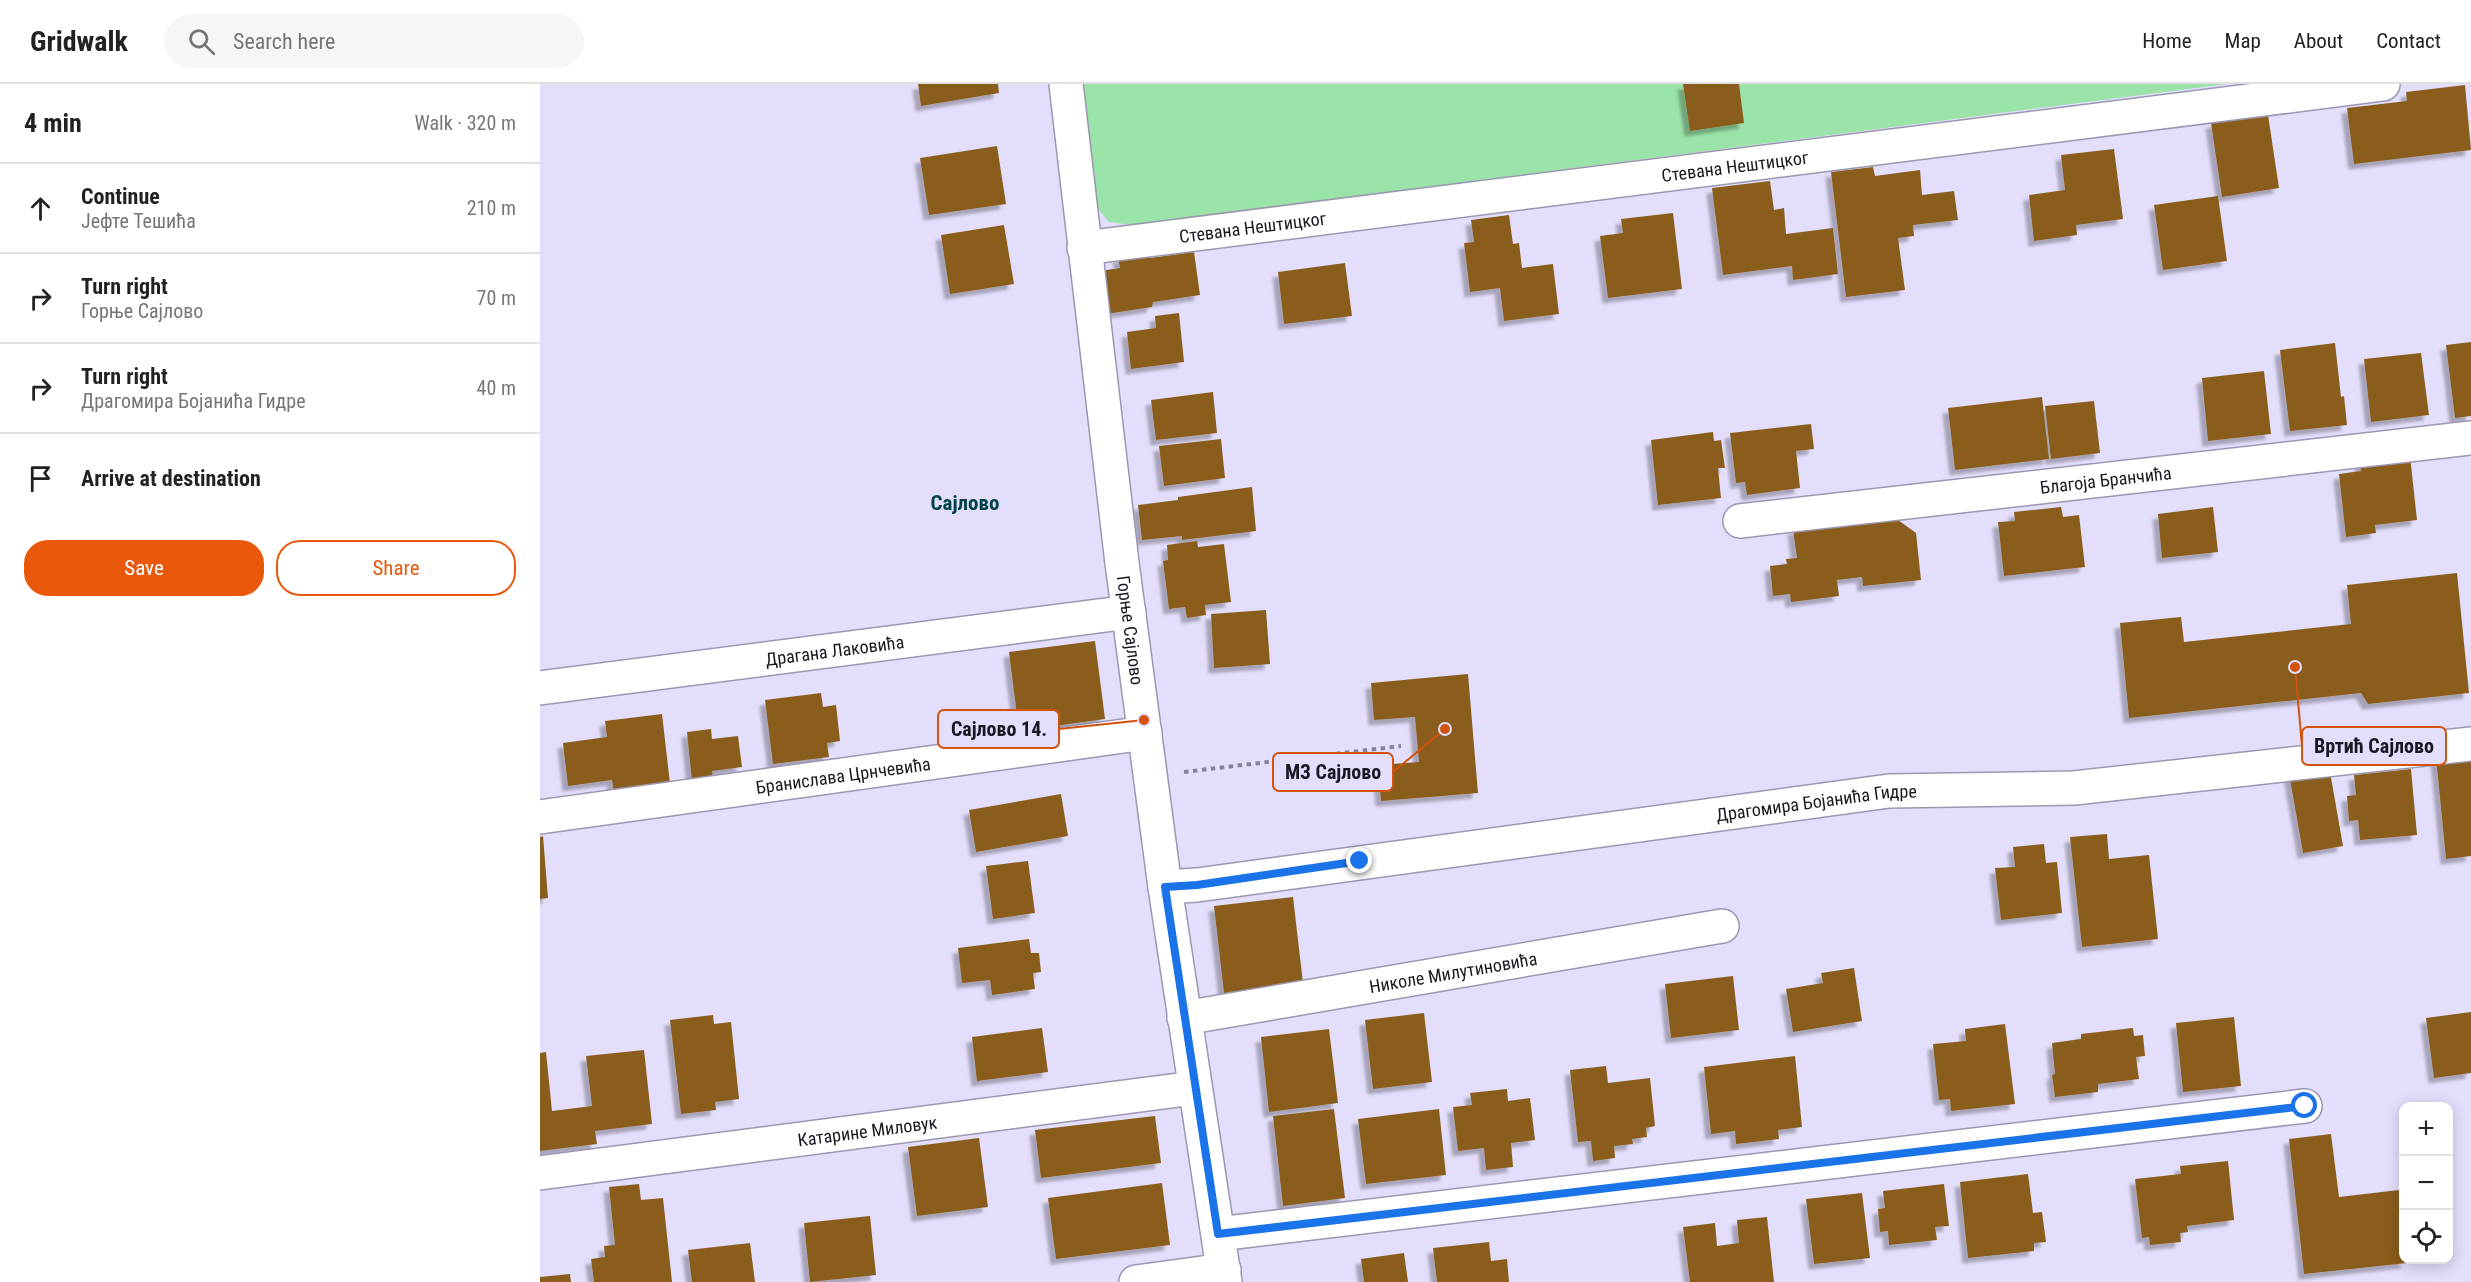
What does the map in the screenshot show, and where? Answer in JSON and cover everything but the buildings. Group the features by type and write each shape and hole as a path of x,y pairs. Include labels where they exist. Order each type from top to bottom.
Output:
{"street":[{"name":"Горње Сајлово","path":"1066,84 1084,248 1165,887 1194,1088 1225,1276"},
{"name":"Стевана Нештицког","path":"1084,248 2383,84"},
{"name":"Благоја Бранчића","path":"1740,521 2471,438"},
{"name":"Драгана Лаковића","path":"540,688 1129,612"},
{"name":"Бранислава Црнчевића","path":"540,817 1145,732"},
{"name":"Драгомира Бојанића Гидре","path":"1165,887 1197,885 1888,791 2074,788 2471,744"},
{"name":"Николе Милутиновића","path":"1184,1018 1722,926"},
{"name":"Катарине Миловук","path":"540,1173 1194,1088"},
{"path":"1218,1234 2305,1106"},
{"path":"1137,1282 1225,1276"}],"path":[{"path":"1151,776 1401,746"}],"green space":[{"path":"1080,84 2227,84 1131,225 1109,222 1093,203"}],"place":[{"name":"Вртић Сајлово","path":"2295,667"},
{"name":"Сајлово 14.","path":"1144,720"},
{"name":"МЗ Сајлово","path":"1445,729"}],"district":[{"name":"Сајлово","path":"965,503"}],"route":[{"path":"1360,861 1197,885 1165,887 1218,1234 2305,1106"}]}
